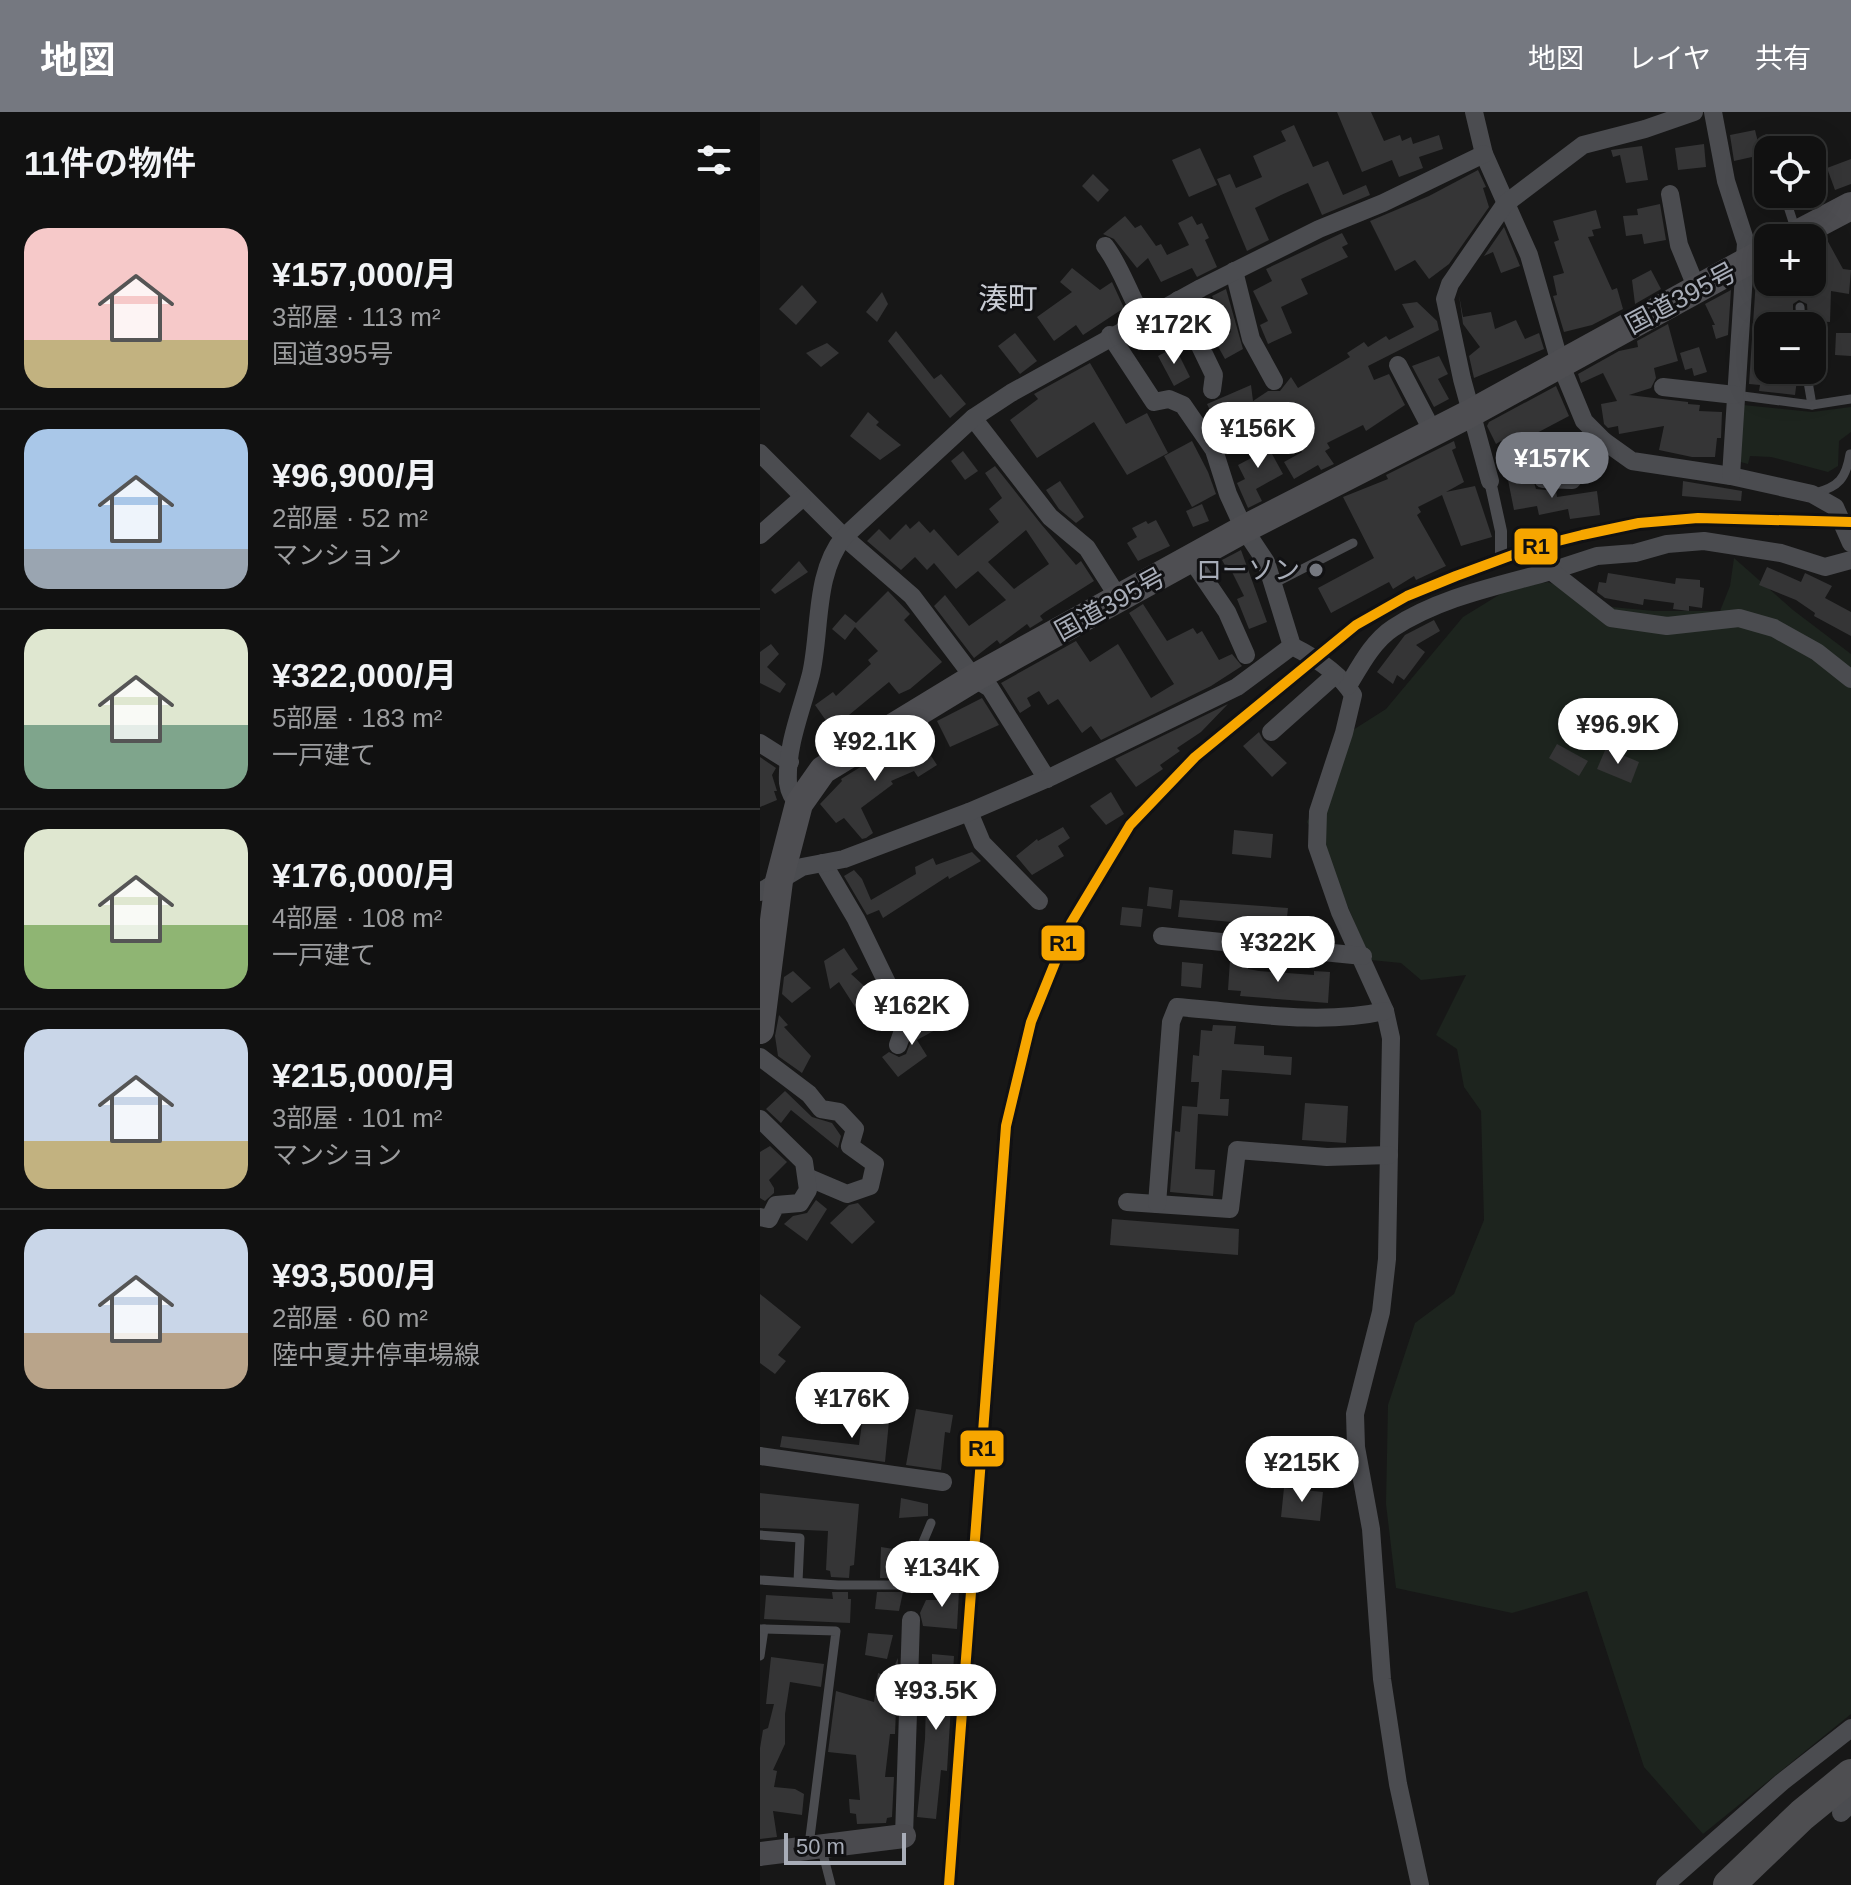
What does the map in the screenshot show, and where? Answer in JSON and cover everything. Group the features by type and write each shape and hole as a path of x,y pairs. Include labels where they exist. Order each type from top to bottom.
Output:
{"highway":[{"path":"1816,224 1851,206"},
{"name":"国道395号","path":"760,1030 770,886 799,804 823,770 974,678 1244,529 1471,413 1754,258"},
{"path":"1729,1885 1802,1815 1851,1775"}],"main road":[{"path":"760,1854 904,1836"}],"street":[{"path":"1474,112 1484,154 1529,255 1560,363 1584,421 1604,441 1632,461 1731,476 1812,494 1835,507 1851,543"},
{"path":"1501,559 1501,531 1445,299 1456,274 1505,204 1583,145 1694,112"},
{"path":"1713,112 1726,181 1746,243 1742,265 1731,476"},
{"path":"799,804 788,785 791,745 812,670 820,601 834,549 844,537 973,418 1110,335 1234,271 1484,154"},
{"path":"1670,194 1679,245 1697,289"},
{"path":"1105,246 1117,262 1123,285 1143,318"},
{"path":"1234,271 1251,339 1274,381"},
{"path":"1178,300 1214,375 1212,390"},
{"path":"1110,335 1154,402 1169,399 1183,405 1214,450 1228,494 1244,529 1266,562 1292,646 1315,658 1353,695 1318,812 1317,846 1340,912 1363,956 1385,1011 1391,1038 1387,1259 1381,1312 1355,1414 1356,1447 1371,1529 1384,1694 1398,1784 1420,1885"},
{"path":"1398,365 1433,432"},
{"path":"1663,387 1735,395"},
{"path":"973,418 1050,517 1087,548 1120,600"},
{"path":"1543,479 1572,480 1604,441"},
{"path":"760,453 844,537 912,596 974,678 990,688 1047,779"},
{"path":"760,535 802,498"},
{"path":"1271,732 1341,680 1392,629 1447,601 1597,556 1704,541 1781,553 1825,567 1851,560"},
{"path":"1191,559 1227,612 1246,655"},
{"path":"1551,571 1611,618 1667,626 1739,618 1774,628 1817,652 1851,679"},
{"path":"770,886 802,867 844,859 1047,779 1237,687 1292,646"},
{"path":"760,743 790,762"},
{"path":"969,812 982,843 1039,901"},
{"path":"823,863 856,919 906,1022 898,1045"},
{"path":"1162,936 1363,956"},
{"path":"1157,1204 1171,1022 1177,1007 1314,1017 1364,1016 1385,1011"},
{"path":"760,1057 809,1094 821,1109 839,1112 855,1129 850,1146 875,1164 870,1186 847,1194 807,1177"},
{"path":"760,1119 804,1162 808,1190 800,1203 776,1205 769,1219 760,1217"},
{"path":"1127,1202 1230,1209 1237,1150 1327,1157 1389,1155"},
{"path":"760,1456 943,1482"},
{"path":"904,1836 911,1620"},
{"path":"1665,1885 1782,1782 1851,1728"}],"lane":[{"path":"1800,307 1800,312"},
{"path":"1808,384 1812,405"},
{"path":"1735,395 1812,405 1851,399"},
{"path":"1812,494 1835,488 1847,472 1850,454"},
{"path":"1273,584 1353,543"},
{"path":"760,1580 905,1585 931,1523"},
{"path":"760,1535 800,1538 798,1582"},
{"path":"760,1656 762,1629 836,1631 815,1847 831,1885"}],"shaded area":[{"path":"1743,405 1812,412 1851,407 1851,432 1839,441 1838,466 1828,472 1771,457 1750,456 1748,464 1737,461"},
{"path":"1734,558 1793,610 1851,654 1851,1714 1703,1834 1644,1767 1587,1591 1512,1613 1396,1588 1386,1504 1388,1405 1415,1323 1454,1294 1484,1220 1481,1111 1464,1087 1457,1049 1436,1035 1466,975 1421,980 1401,963 1371,960 1333,872 1307,822 1353,730 1386,709 1463,617 1507,590 1548,582 1612,607 1654,611 1720,611 1730,586"}],"building":[{"path":"1337,112 1371,112 1384,141 1400,135 1402,141 1411,137 1413,144 1439,135 1443,149 1419,157 1423,168 1399,177 1392,160 1362,172"},
{"path":"1294,125 1313,167 1328,161 1343,195 1366,185 1370,195 1322,215 1308,183 1281,195 1255,208 1269,240 1247,251 1217,179 1230,174 1236,188 1262,177 1253,156 1286,141 1281,131"},
{"path":"1755,130 1754,157 1734,161 1730,135"},
{"path":"1704,144 1706,167 1678,170 1675,148"},
{"path":"1642,146 1648,180 1626,183 1620,155 1613,157 1611,150"},
{"path":"1200,148 1217,185 1189,197 1172,160"},
{"path":"1851,159 1851,184 1835,190 1827,168"},
{"path":"1478,170 1486,187 1483,188 1489,207 1449,264 1429,279 1415,260 1395,271 1370,221 1429,196"},
{"path":"1093,174 1109,190 1098,202 1082,186"},
{"path":"1660,204 1666,240 1644,244 1642,234 1626,236 1623,216 1638,215 1637,209"},
{"path":"1596,210 1601,228 1592,230 1594,236 1588,237 1612,290 1617,288 1623,309 1592,325 1564,332 1553,296 1557,295 1553,276 1564,273 1554,242 1559,240 1553,221"},
{"path":"1125,216 1135,228 1141,225 1156,246 1161,244 1167,255 1189,245 1178,223 1192,216 1197,225 1202,223 1209,238 1205,240 1217,267 1197,277 1192,268 1161,282 1148,258 1137,268 1114,239 1103,234"},
{"path":"1504,227 1520,266 1501,273 1493,252 1484,256"},
{"path":"1342,233 1348,244 1342,247 1348,257 1301,279 1308,294 1281,307 1292,333 1268,344 1260,325 1268,321 1253,291 1272,281 1266,269"},
{"path":"1826,238 1843,269 1851,270 1849,294 1831,291 1830,322 1826,322 1826,312 1807,312 1807,304 1799,300 1793,304 1793,312 1754,312 1754,384 1796,384 1795,395 1759,391 1760,385 1749,384 1755,296 1826,296"},
{"path":"1072,268 1100,290 1112,282 1124,308 1083,335 1076,325 1054,341 1037,317 1072,292 1060,282"},
{"path":"1651,270 1661,289 1635,304 1632,280"},
{"path":"802,285 817,302 796,325 779,309"},
{"path":"1226,289 1243,349 1225,359 1215,341 1231,332 1212,296"},
{"path":"1731,290 1728,335 1716,339 1712,325 1715,325 1705,304"},
{"path":"882,292 888,304 877,322 866,312"},
{"path":"1459,295 1463,317 1491,312 1495,329 1516,320 1525,339 1539,333 1544,349 1474,378 1469,356 1480,347 1463,324"},
{"path":"1417,302 1437,321 1439,330 1368,366 1374,380 1389,374 1405,405 1366,431 1363,425 1327,443 1330,448 1325,451 1334,464 1321,470 1318,465 1294,479 1284,462 1302,452 1285,425 1266,437 1246,408 1215,421 1207,404 1251,385 1253,401 1268,391 1280,391 1291,377 1298,388 1350,357 1347,353 1364,342 1368,347 1386,336 1389,340 1414,327 1402,304"},
{"path":"1668,324 1678,361 1654,368 1656,378 1651,388 1629,395 1688,402 1700,405 1699,411 1722,412 1721,438 1717,438 1715,457 1692,457 1659,450 1664,426 1619,434 1618,426 1608,428 1604,424 1601,404 1617,401 1603,373 1581,383 1578,374 1619,351 1638,347 1637,341"},
{"path":"896,331 934,379 941,374 966,404 950,418 888,341"},
{"path":"1015,333 1037,361 1020,374 998,346"},
{"path":"1836,333 1851,333 1851,356 1835,355"},
{"path":"827,343 839,353 821,367 806,353"},
{"path":"1175,347 1190,377 1174,386 1158,356"},
{"path":"1699,347 1707,372 1694,376 1692,368 1685,370 1680,353"},
{"path":"1439,356 1448,374 1438,379 1449,399 1434,407 1412,366"},
{"path":"1090,363 1126,424 1147,413 1168,453 1127,475 1094,422 1037,458 1010,420 1038,399 1034,394"},
{"path":"1556,386 1569,416 1533,435 1541,453 1527,460 1520,448 1510,454 1501,441 1496,444 1487,426 1489,422"},
{"path":"868,412 879,422 876,425 901,445 880,460 850,436"},
{"path":"1259,430 1283,474 1256,489 1262,501 1248,508 1237,483 1245,479 1238,465 1257,455 1246,437"},
{"path":"1192,441 1216,494 1192,507 1164,456"},
{"path":"1454,441 1456,448 1452,450 1464,482 1446,492 1475,486 1492,537 1461,546 1442,495 1418,507 1421,512 1417,515 1446,566 1416,580 1414,576 1393,589 1389,582 1331,613 1318,588 1374,558 1343,497 1388,479 1386,475"},
{"path":"963,451 978,471 965,480 951,461"},
{"path":"995,466 1076,565 1081,561 1094,581 1045,612 1040,616 1043,620 1030,628 1027,624 1000,644 997,640 974,658 934,606 945,595 969,626 1006,600 978,571 956,589 934,563 927,570 915,557 901,570 867,541 879,529 890,540 906,524 910,529 919,521 930,533 934,529 958,556 999,522 989,509 1002,498 985,473","holes":["1026,530 1049,564 1014,589 988,562"]},
{"path":"1532,476 1536,489 1556,491 1557,497 1597,491 1600,515 1570,519 1568,509 1539,515 1537,506 1514,510 1508,480"},
{"path":"1060,481 1084,517 1076,523 1059,509 1046,490"},
{"path":"1683,481 1742,491 1741,501 1682,496"},
{"path":"1202,504 1209,521 1193,527 1186,511"},
{"path":"1156,520 1170,546 1138,561 1127,543 1137,537 1132,528"},
{"path":"1241,550 1267,622 1249,629 1237,599 1244,596 1222,560"},
{"path":"799,561 808,572 775,594 771,590"},
{"path":"1767,567 1801,582 1805,573 1832,586 1825,598 1851,612 1851,636 1814,616 1815,613 1796,600 1759,585"},
{"path":"1608,573 1675,584 1676,578 1700,580 1700,587 1704,588 1702,608 1689,606 1689,611 1673,609 1674,603 1644,599 1643,605 1605,598 1597,592 1599,582 1606,583"},
{"path":"888,591 910,614 904,620 942,662 910,689 899,694 889,682 832,729 815,705 833,692 836,696 871,664 868,660 878,651 855,627 845,640 832,629 845,614 856,623"},
{"path":"1143,604 1167,641 1193,628 1197,634 1202,631 1219,660 1232,654 1242,666 1211,686 1101,740 1091,726 1082,733 1058,699 1048,705 1039,691 1027,698 1031,706 1020,713 1001,683 1076,641 1090,662 1118,644 1151,698 1174,684 1129,613"},
{"path":"1434,620 1440,631 1416,645 1425,652 1404,680 1397,675 1393,684 1377,672 1405,635"},
{"path":"771,644 779,654 767,667 786,684 780,693 760,683 760,652"},
{"path":"982,698 999,725 950,747 937,721"},
{"path":"1228,704 1201,732 1177,748 1180,751 1160,765 1163,769 1136,787 1115,759"},
{"path":"1259,732 1287,763 1272,777 1243,746"},
{"path":"916,733 937,765 918,777 914,771 891,781 893,784 861,808 873,833 866,838 862,839 844,818 836,823 820,804 841,779 893,747 894,750"},
{"path":"1557,744 1588,761 1579,776 1549,758"},
{"path":"1606,748 1639,762 1631,783 1597,769"},
{"path":"760,757 776,768 772,775 777,800 760,807"},
{"path":"1111,792 1124,814 1106,825 1090,806"},
{"path":"1063,827 1070,838 1058,846 1064,856 1032,875 1016,856 1037,839"},
{"path":"1234,830 1273,834 1271,858 1232,854"},
{"path":"972,852 981,861 949,879 948,876 883,918 879,910 867,915 844,876 854,870 862,879 871,900 916,874 915,867 933,858 936,865"},
{"path":"1149,887 1173,890 1171,909 1147,906"},
{"path":"1180,900 1288,908 1286,927 1178,917"},
{"path":"1122,907 1143,909 1141,927 1120,925"},
{"path":"844,948 858,969 851,974 875,996 875,1002 862,1010 857,1010 839,982 830,989 824,961"},
{"path":"1230,960 1249,961 1248,969 1259,971 1314,975 1314,971 1330,972 1328,1003 1240,996 1241,991 1228,990"},
{"path":"1182,962 1203,964 1201,988 1181,986"},
{"path":"793,971 811,988 792,1003 782,994 784,977"},
{"path":"925,1009 937,1029 917,1040 927,1056 898,1077 882,1057 889,1052 899,1057 906,1054 917,1026 916,1015"},
{"path":"779,1015 788,1025 784,1027 811,1056 802,1073 778,1056 775,1036"},
{"path":"1213,1025 1236,1026 1234,1044 1264,1046 1264,1055 1292,1057 1291,1075 1222,1070 1220,1099 1229,1099 1228,1116 1198,1114 1195,1169 1215,1170 1213,1196 1170,1192 1175,1131 1180,1132 1182,1106 1197,1107 1199,1082 1191,1082 1193,1055 1199,1056 1201,1030 1212,1031"},
{"path":"785,1091 812,1117 832,1123 841,1136 838,1148 791,1110 781,1123 766,1109"},
{"path":"1305,1103 1348,1106 1346,1143 1302,1140"},
{"path":"770,1146 787,1162 769,1180 774,1193 765,1201 760,1198 760,1152"},
{"path":"816,1200 827,1209 807,1241 784,1224 793,1216 807,1213"},
{"path":"858,1203 875,1222 852,1244 830,1223 849,1205"},
{"path":"1112,1219 1239,1229 1238,1255 1110,1245"},
{"path":"760,1294 801,1327 778,1355 786,1361 775,1374 760,1363"},
{"path":"864,1408 890,1411 885,1462 780,1447 782,1436 859,1445"},
{"path":"916,1409 953,1415 950,1433 945,1432 941,1470 906,1465"},
{"path":"1284,1488 1323,1492 1320,1521 1281,1517"},
{"path":"760,1493 859,1504 854,1565 850,1566 849,1578 831,1577 830,1571 826,1570 828,1531 760,1528"},
{"path":"901,1498 928,1504 928,1516 899,1518"},
{"path":"881,1547 906,1551 900,1578 880,1578"},
{"path":"938,1585 954,1586 954,1591 959,1591 957,1629 923,1626 920,1613 926,1600 937,1600"},
{"path":"832,1592 848,1592 848,1599 851,1599 850,1623 764,1619 766,1595 833,1599"},
{"path":"877,1592 903,1592 899,1611 875,1609"},
{"path":"868,1633 893,1635 887,1659 865,1655"},
{"path":"932,1654 954,1656 947,1771 941,1770 936,1819 917,1817 925,1739 927,1665 932,1664"},
{"path":"771,1657 824,1664 821,1687 790,1682 785,1714 785,1744 773,1770 777,1771 774,1787 795,1789 804,1794 802,1815 773,1811 777,1837 760,1839 760,1748 763,1730 768,1728 774,1704 766,1704"},
{"path":"898,1658 895,1734 890,1734 885,1777 894,1777 892,1817 887,1818 886,1823 857,1824 856,1814 850,1813 849,1799 860,1800 856,1755 828,1752 836,1691 874,1702 878,1673 889,1677"}],"transit line":[{"name":"R1","path":"949,1885 1006,1126 1031,1022 1071,923 1130,825 1195,757 1356,625 1407,596 1534,547 1639,523 1698,518 1851,522"}],"place":[{"name":"ローソン","path":"1316,570"}],"district":[{"name":"湊町","path":"1008,298"}]}
